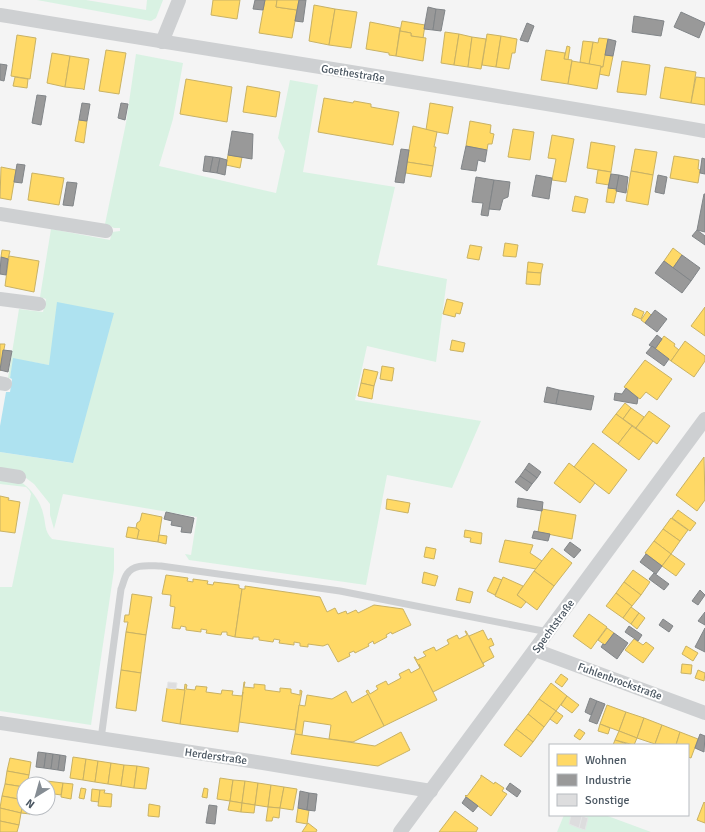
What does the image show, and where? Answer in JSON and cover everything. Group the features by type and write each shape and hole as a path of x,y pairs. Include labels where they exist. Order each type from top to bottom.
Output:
{"street":[{"path":"162,42 179,0"},
{"name":"Goethestraße","path":"0,15 512,98 705,131"},
{"path":"0,214 106,231"},
{"path":"0,299 39,304"},
{"name":"Spechtstraße","path":"400,832 705,419"},
{"path":"0,474 19,477"},
{"name":"Fuhlenbrockstraße","path":"535,650 705,712"},
{"name":"Herderstraße","path":"0,723 263,763 431,791"}],"lane":[{"path":"101,739 120,589 127,573 135,568 143,566 161,566 340,591 548,632"}],"green space":[{"path":"37,0 86,0 146,10 147,0 163,0 156,18 151,21"},
{"path":"136,54 183,63 173,119 159,166 276,193 285,151 278,138 290,80 318,85 303,172 395,187 377,265 447,279 436,362 367,346 355,400 481,421 452,488 387,475 366,585 189,560 185,554 191,555 197,517 63,494 54,529 50,515 50,504 34,484 26,478 0,470 0,452 72,463 49,365 14,359 10,378 8,378 19,309 43,312 46,299 40,297 51,229 110,240 112,232 120,231 120,228 114,228 105,224 126,123"},
{"path":"0,476 20,481 33,493 41,508 46,530 52,539 114,548 114,570 91,725 0,711 0,587 12,587 31,494 26,487 0,484"},
{"path":"564,816 608,816 651,832 557,832"}],"water":[{"path":"57,302 114,313 73,463 0,452 0,426 6,392 10,392 12,379 10,378 13,358 49,365"}],"building: Wohnen":[{"path":"213,0 240,0 237,19 211,15"},
{"path":"265,0 277,0 276,7 297,10 292,38 259,33"},
{"path":"277,0 299,0 297,10 276,7"},
{"path":"314,5 335,9 329,45 309,41"},
{"path":"335,9 357,12 351,48 329,45"},
{"path":"402,21 425,25 423,38 411,36 411,33 400,31"},
{"path":"370,22 400,28 396,56 389,55 389,53 366,49"},
{"path":"400,31 411,33 411,36 426,38 423,61 396,56"},
{"path":"445,32 459,34 454,65 441,63"},
{"path":"459,34 472,37 468,67 454,65"},
{"path":"487,34 501,36 496,67 482,65"},
{"path":"17,35 36,38 30,79 11,76"},
{"path":"501,36 517,39 515,53 512,53 509,69 496,67"},
{"path":"472,37 486,39 481,69 468,67"},
{"path":"599,38 608,39 603,67 589,64 593,42 598,43"},
{"path":"583,41 593,42 589,64 580,62"},
{"path":"567,46 570,47 568,60 564,59"},
{"path":"106,50 126,53 119,94 99,91"},
{"path":"546,50 565,53 564,59 572,60 568,84 541,80"},
{"path":"52,53 70,56 65,87 47,83"},
{"path":"605,55 613,56 609,76 599,74 601,67 603,67"},
{"path":"70,56 89,59 84,90 65,87"},
{"path":"572,61 601,66 597,89 568,84"},
{"path":"622,61 650,65 646,95 617,92"},
{"path":"665,67 696,72 691,103 660,98"},
{"path":"15,77 28,79 27,88 13,86"},
{"path":"696,77 705,78 705,105 691,103"},
{"path":"186,79 232,87 227,122 180,114"},
{"path":"247,86 280,92 276,117 243,112"},
{"path":"324,98 353,103 354,101 371,104 371,107 399,112 393,145 318,132"},
{"path":"430,103 453,107 448,134 426,130"},
{"path":"79,120 87,121 84,143 75,141"},
{"path":"470,121 491,125 490,133 494,134 492,144 488,144 487,150 466,146"},
{"path":"413,126 437,132 434,147 436,147 433,166 407,162"},
{"path":"513,129 534,132 530,160 508,157"},
{"path":"552,135 574,139 566,182 552,180 556,159 548,158"},
{"path":"591,142 615,146 611,172 587,168"},
{"path":"635,149 657,152 653,175 631,171"},
{"path":"228,155 242,157 240,168 226,165"},
{"path":"674,156 699,160 698,169 700,170 698,183 670,178"},
{"path":"407,162 433,166 431,177 406,173"},
{"path":"1,167 16,170 11,200 0,198"},
{"path":"598,170 611,172 609,185 596,183"},
{"path":"631,171 653,175 648,205 626,201"},
{"path":"32,173 64,178 59,205 28,200"},
{"path":"608,188 617,189 614,203 606,202"},
{"path":"575,196 588,199 585,213 572,211"},
{"path":"505,243 518,245 516,257 503,256"},
{"path":"470,245 482,247 479,260 467,258"},
{"path":"673,248 682,255 673,268 664,261"},
{"path":"2,250 10,251 8,259 1,257"},
{"path":"9,256 39,261 34,292 5,286"},
{"path":"528,262 543,264 541,273 527,272"},
{"path":"527,272 541,273 540,285 526,284"},
{"path":"447,299 463,303 460,314 456,313 455,317 443,314"},
{"path":"705,307 705,336 691,326"},
{"path":"635,308 644,312 641,319 632,315"},
{"path":"647,311 651,315 645,323 641,320"},
{"path":"664,336 675,344 674,346 679,350 671,361 655,349"},
{"path":"452,340 465,343 463,352 450,350"},
{"path":"685,341 705,356 705,361 694,377 671,361"},
{"path":"0,344 5,344 0,371"},
{"path":"645,360 672,379 657,400 646,392 640,399 624,387"},
{"path":"382,366 394,368 392,381 380,379"},
{"path":"364,369 378,372 374,386 361,383"},
{"path":"361,383 374,386 372,399 358,396"},
{"path":"625,403 631,408 623,419 616,414"},
{"path":"631,408 644,417 636,428 623,419"},
{"path":"649,411 670,426 657,444 636,428"},
{"path":"616,414 632,426 618,444 602,432"},
{"path":"632,426 653,441 639,460 618,444"},
{"path":"593,443 627,470 609,494 574,467"},
{"path":"704,457 705,500 697,511 676,495"},
{"path":"569,463 595,483 580,503 554,483"},
{"path":"0,496 9,498 8,500 20,502 15,533 0,531"},
{"path":"387,499 410,503 408,513 386,509"},
{"path":"542,509 576,515 572,539 538,532"},
{"path":"678,510 696,523 690,531 672,518"},
{"path":"142,513 162,517 158,542 137,539 139,530 136,528"},
{"path":"671,518 688,530 680,541 663,529"},
{"path":"128,527 139,530 137,539 126,537"},
{"path":"663,529 680,541 671,554 654,541"},
{"path":"465,530 482,533 481,544 470,542 471,538 464,537"},
{"path":"159,535 167,536 166,544 158,542"},
{"path":"505,540 533,545 530,553 542,561 536,569 499,562"},
{"path":"654,541 671,554 662,566 645,553"},
{"path":"426,547 436,549 434,559 424,557"},
{"path":"552,548 572,563 554,586 534,571"},
{"path":"671,554 685,564 676,576 662,566"},
{"path":"633,570 650,582 641,595 624,582"},
{"path":"534,571 554,586 537,610 517,595"},
{"path":"424,572 438,576 435,586 422,583"},
{"path":"166,575 188,578 187,581 193,582 193,579 208,581 207,584 213,585 214,582 239,585 239,588 242,589 235,637 227,635 227,632 222,632 221,635 206,633 207,630 201,629 201,632 186,630 186,627 181,626 180,629 172,628 175,607 170,606 171,595 162,594"},
{"path":"494,577 502,580 495,595 487,591"},
{"path":"503,577 523,586 517,595 526,602 521,608 495,596"},
{"path":"624,582 641,595 632,606 616,593"},
{"path":"245,586 320,597 327,612 335,608 338,614 346,611 347,614 356,610 358,613 374,605 403,609 411,625 392,634 391,632 386,635 387,637 374,644 373,641 368,644 369,646 355,653 354,651 349,653 350,656 338,662 328,644 323,646 308,644 308,647 300,646 300,643 294,642 294,645 279,643 280,640 274,639 273,642 259,640 259,637 253,637 253,639 235,637 242,589 245,589"},
{"path":"459,588 473,592 470,603 456,600"},
{"path":"616,593 632,606 623,618 606,606"},
{"path":"132,594 152,597 146,635 126,632 128,622 124,622 125,615 129,615"},
{"path":"631,607 639,613 631,624 623,618"},
{"path":"639,613 645,618 637,629 631,624"},
{"path":"589,614 607,627 591,649 573,636"},
{"path":"607,628 614,633 605,645 598,640"},
{"path":"483,630 488,640 491,638 494,645 489,647 494,657 483,663 484,666 469,636"},
{"path":"465,631 484,666 433,692 414,657 417,660 426,656 423,652 434,647 436,651 449,644 447,640 457,635 459,639 467,635"},
{"path":"126,632 146,635 141,673 121,670"},
{"path":"634,639 643,645 646,642 654,648 643,663 625,650"},
{"path":"686,646 698,653 693,661 682,654"},
{"path":"419,664 437,700 384,726 366,691 368,690 370,694 378,689 376,686 386,681 388,685 401,678 399,674 409,669 411,673 420,668"},
{"path":"682,664 692,665 691,674 681,673"},
{"path":"121,670 141,673 136,711 116,708"},
{"path":"698,670 705,673 704,681 695,678"},
{"path":"561,674 568,679 562,687 555,682"},
{"path":"244,682 244,687 254,688 254,684 265,685 265,690 280,692 280,688 291,689 291,693 300,695 300,690 302,691 295,730 239,722"},
{"path":"551,683 567,696 556,711 539,699"},
{"path":"185,684 187,685 186,689 195,690 196,686 207,687 206,692 221,694 222,690 233,691 232,695 242,696 243,692 238,732 180,724"},
{"path":"167,688 185,690 180,724 162,721"},
{"path":"346,691 352,703 368,694 384,726 353,742 329,739 331,725 304,721 302,735 295,734 299,705 305,706 307,695 332,699"},
{"path":"567,696 579,705 572,713 561,705"},
{"path":"539,699 556,711 544,727 528,714"},
{"path":"607,705 626,712 619,731 600,724"},
{"path":"556,711 563,716 557,724 550,719"},
{"path":"626,712 644,718 637,738 619,731"},
{"path":"528,714 544,727 533,742 516,729"},
{"path":"644,718 662,725 655,744 637,738"},
{"path":"600,724 610,728 608,734 598,731"},
{"path":"662,725 680,732 676,744 655,744"},
{"path":"516,729 533,742 521,757 504,745"},
{"path":"579,729 585,733 580,740 574,736"},
{"path":"619,731 637,738 634,744 615,740"},
{"path":"401,732 410,750 378,766 291,754 295,734 375,746"},
{"path":"680,732 698,739 691,758 689,757 689,744 676,744"},
{"path":"615,740 627,744 613,744"},
{"path":"73,757 86,759 83,780 70,778"},
{"path":"10,758 31,762 29,775 7,771"},
{"path":"86,759 98,761 95,782 83,780"},
{"path":"98,761 111,763 108,784 95,782"},
{"path":"111,763 124,765 121,786 108,784"},
{"path":"124,765 137,766 134,788 121,786"},
{"path":"137,766 149,768 146,789 134,788"},
{"path":"7,771 29,775 16,776 16,786 5,784"},
{"path":"481,775 494,784 495,782 504,788 502,791 507,794 491,816 465,796 467,796"},
{"path":"220,778 233,780 230,801 217,799"},
{"path":"233,780 245,781 242,803 230,801"},
{"path":"245,781 258,783 255,805 242,803"},
{"path":"56,782 63,783 61,795 56,794"},
{"path":"63,783 73,784 71,799 61,797"},
{"path":"258,783 271,785 268,807 255,805"},
{"path":"5,784 16,786 16,799 2,796"},
{"path":"271,785 284,787 280,808 268,807"},
{"path":"284,787 297,789 293,810 280,808"},
{"path":"81,788 86,789 84,799 79,798"},
{"path":"204,788 208,789 207,798 202,797"},
{"path":"92,789 100,790 99,802 91,801"},
{"path":"100,790 105,790 104,793 112,794 111,807 98,806"},
{"path":"2,796 16,799 16,812 0,808"},
{"path":"230,801 242,803 241,812 228,810"},
{"path":"704,802 705,803 705,823 697,820"},
{"path":"242,803 255,805 254,813 241,812"},
{"path":"149,804 160,806 159,817 148,816"},
{"path":"268,807 280,808 279,818 273,817 272,821 266,821"},
{"path":"0,808 16,812 16,816 20,816 19,825 0,821"},
{"path":"298,808 309,810 307,824 296,822"},
{"path":"455,811 478,828 476,832 439,832"},
{"path":"0,821 19,825 17,832 0,832"},
{"path":"308,823 317,830 316,832 302,832"}],"building: Industrie":[{"path":"255,0 265,0 263,10 253,9"},
{"path":"299,0 306,0 303,22 295,21"},
{"path":"428,7 436,9 433,30 424,29"},
{"path":"436,9 445,10 441,31 433,30"},
{"path":"681,12 705,23 699,38 674,27"},
{"path":"634,16 664,21 661,36 632,32"},
{"path":"527,23 534,26 528,42 520,40"},
{"path":"608,39 616,41 613,56 605,55"},
{"path":"0,64 7,65 4,81 0,80"},
{"path":"37,95 46,96 41,125 32,123"},
{"path":"82,103 90,104 87,121 79,120"},
{"path":"121,103 128,104 125,120 118,118"},
{"path":"232,131 253,134 252,159 228,155"},
{"path":"466,146 487,150 485,162 478,160 476,171 461,169"},
{"path":"401,149 409,150 404,183 395,182"},
{"path":"205,156 213,157 210,172 203,171"},
{"path":"213,157 220,158 217,173 210,172"},
{"path":"220,158 227,160 225,175 217,173"},
{"path":"702,158 705,159 705,174 700,173"},
{"path":"17,164 25,165 22,183 14,182"},
{"path":"611,174 619,175 617,189 608,188"},
{"path":"536,175 552,178 549,199 532,196"},
{"path":"619,175 628,177 626,193 616,191"},
{"path":"658,175 667,177 664,194 655,192"},
{"path":"476,177 494,180 488,216 481,215 483,203 472,202"},
{"path":"494,180 510,182 508,197 503,199 500,210 489,209"},
{"path":"67,182 77,183 73,206 63,205"},
{"path":"705,194 705,232 697,230"},
{"path":"697,230 705,236 705,245 692,236"},
{"path":"682,255 700,268 691,281 673,268"},
{"path":"1,257 8,259 6,275 0,274"},
{"path":"664,261 691,281 682,293 655,273"},
{"path":"655,310 667,319 657,332 645,323"},
{"path":"657,335 662,339 655,349 649,345"},
{"path":"652,346 669,359 664,366 646,353"},
{"path":"3,350 12,351 8,372 0,370"},
{"path":"547,387 559,390 556,404 544,402"},
{"path":"626,388 638,398 637,404 614,400 615,393 622,394"},
{"path":"559,390 594,396 591,410 556,404"},
{"path":"529,463 541,472 537,478 525,469"},
{"path":"525,469 537,478 532,484 520,476"},
{"path":"520,476 532,484 527,491 515,482"},
{"path":"518,498 543,502 542,511 517,507"},
{"path":"166,512 194,518 191,533 181,532 182,527 171,525 172,521 164,519"},
{"path":"534,531 550,534 548,541 532,538"},
{"path":"570,542 581,550 574,558 564,550"},
{"path":"646,554 662,566 656,574 640,562"},
{"path":"654,573 669,584 664,590 649,579"},
{"path":"700,590 705,595 698,605 692,601"},
{"path":"705,612 705,625 698,621"},
{"path":"663,619 673,626 669,632 659,625"},
{"path":"629,626 642,635 638,641 625,632"},
{"path":"705,628 705,652 695,647"},
{"path":"614,633 628,643 617,659 601,647 603,644 605,645"},
{"path":"590,698 597,701 591,715 585,712"},
{"path":"597,701 605,704 597,724 589,721"},
{"path":"700,734 705,736 704,752 695,748"},
{"path":"38,752 46,753 44,768 36,767"},
{"path":"46,753 53,754 51,769 44,768"},
{"path":"53,754 60,755 58,770 51,769"},
{"path":"60,755 66,756 64,771 58,770"},
{"path":"510,783 521,791 517,797 506,789"},
{"path":"300,791 309,793 307,810 298,808"},
{"path":"309,793 317,794 315,811 307,810"},
{"path":"466,797 478,806 473,812 462,803"},
{"path":"209,805 217,806 215,824 206,823"}],"building: Sonstige":[{"path":"168,682 177,683 176,689 167,688"},
{"path":"571,816 583,816 579,828 569,824"},
{"path":"582,816 588,818 585,830 579,828"}]}
